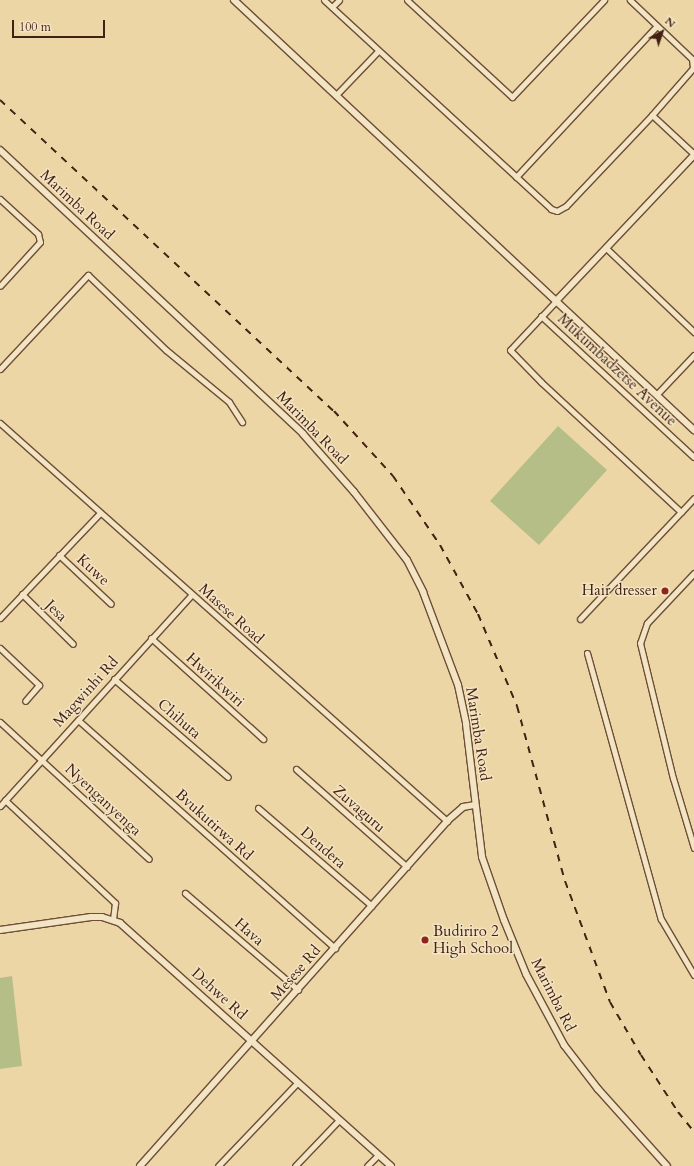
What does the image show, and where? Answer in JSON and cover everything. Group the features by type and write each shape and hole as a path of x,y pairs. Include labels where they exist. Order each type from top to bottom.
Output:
{"street":[{"path":"234,0 694,430"},
{"path":"324,0 551,209 558,211 652,115 690,72 693,65 692,59 656,27 630,0"},
{"path":"332,7 339,0"},
{"path":"407,0 512,97 604,0"},
{"path":"516,177 656,27"},
{"path":"336,95 378,51"},
{"path":"652,115 694,154 510,350 681,512"},
{"name":"Marimba Road","path":"0,150 281,412 339,474 387,531 407,560 423,592 458,685 466,724 474,805"},
{"path":"0,286 40,242 38,234 1,201"},
{"path":"606,248 694,332"},
{"path":"0,369 81,279 88,275 166,350 229,402 242,422"},
{"name":"Mukumbadzetse Avenue","path":"541,316 694,457"},
{"path":"657,394 694,355"},
{"name":"Masese Road","path":"0,423 191,595 447,821"},
{"path":"580,619 694,498"},
{"path":"0,618 59,554 100,513"},
{"name":"Kuwe","path":"59,554 111,604"},
{"path":"694,574 647,623 640,643 674,778 694,848"},
{"name":"Jesa","path":"22,594 73,644"},
{"name":"Magwinhi Rd","path":"0,806 191,595"},
{"name":"Hwirikwiri","path":"151,638 263,739"},
{"path":"0,648 39,685 25,701"},
{"path":"587,653 661,919 694,975"},
{"name":"Chihuta","path":"114,679 228,777"},
{"name":"Bvukutirwa Rd","path":"78,720 335,948"},
{"name":"Nyenganyenga","path":"0,722 149,859"},
{"name":"Zuvaguru","path":"296,769 407,867"},
{"path":"5,800 115,903 113,920"},
{"name":"Mesese Rd","path":"140,1166 447,821 463,807 474,805"},
{"name":"Marimba Rd","path":"474,805 482,857 491,885 526,974 544,1009 564,1045 598,1089 666,1166"},
{"name":"Dendera","path":"258,808 372,906"},
{"name":"Hava","path":"185,893 298,990"},
{"name":"Dehwe Rd","path":"0,930 91,917 113,920 125,927 391,1166"},
{"path":"218,1166 297,1083"},
{"path":"295,1166 339,1120"},
{"path":"367,1166 378,1155"}],"green space":[{"path":"558,426 607,470 539,545 490,501"},
{"path":"12,976 22,1066 0,1069 0,978"}],"railway":[{"path":"0,100 334,411 393,476 440,545 478,614 517,706 565,881 610,1002 641,1055 678,1112 694,1132"}],"place":[{"name":"Hair dresser","path":"665,591"},
{"name":"Budiriro 2 High School","path":"425,940"}]}
